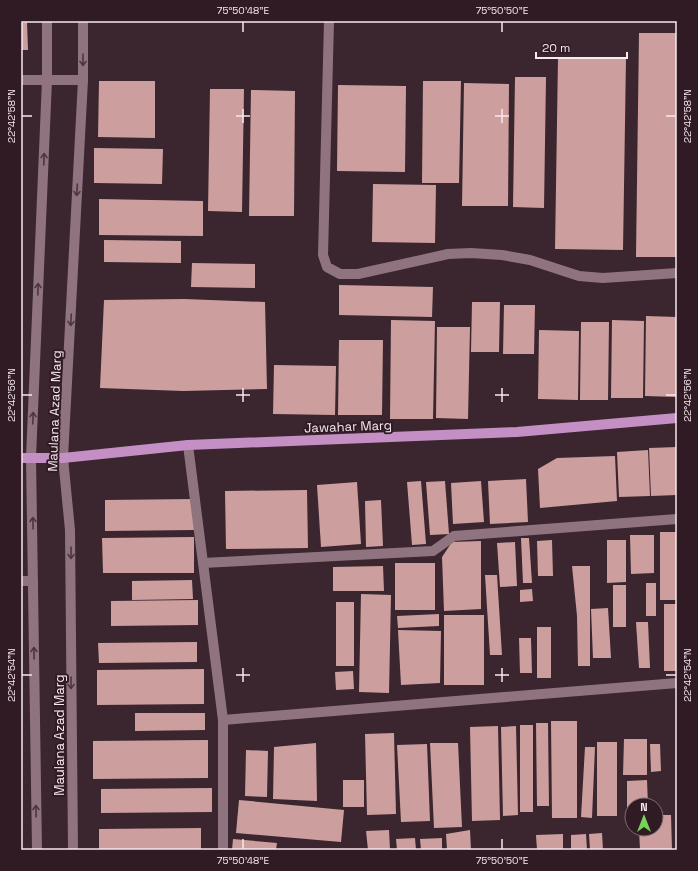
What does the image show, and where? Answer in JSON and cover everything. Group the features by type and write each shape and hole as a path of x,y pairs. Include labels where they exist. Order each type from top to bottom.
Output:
{"main road":[{"name":"Jawahar Marg","path":"26,458 63,458 188,445 517,432 677,418"}],"street":[{"name":"Maulana Azad Marg","path":"37,850 33,581 26,458 47,80 47,21"},
{"name":"Maulana Azad Marg","path":"73,850 70,530 63,458 83,80 83,21"},
{"path":"329,21 323,255 327,267 340,274 358,274 448,254 471,253 502,254 530,260 580,276 603,278 677,273"},
{"path":"21,80 83,80"},
{"path":"188,445 223,720 223,850"},
{"path":"204,563 433,551 454,536 677,519"},
{"path":"21,581 33,581"},
{"path":"223,720 677,683"}],"building":[{"path":"27,22 28,50 21,50 21,23"},
{"path":"639,33 677,33 677,257 636,257"},
{"path":"558,58 626,59 623,250 555,249"},
{"path":"515,77 546,77 544,208 513,207"},
{"path":"99,81 155,81 155,138 98,137"},
{"path":"423,81 461,81 459,183 422,183"},
{"path":"464,83 509,84 508,206 462,206"},
{"path":"338,85 406,86 405,172 337,171"},
{"path":"210,89 244,89 242,212 208,211"},
{"path":"251,90 295,91 294,216 249,216"},
{"path":"94,148 163,149 162,184 94,183"},
{"path":"373,184 436,185 435,243 372,242"},
{"path":"99,199 203,201 203,236 99,235"},
{"path":"104,240 181,241 181,263 104,262"},
{"path":"192,263 255,264 255,288 191,287"},
{"path":"339,285 433,287 432,317 339,315"},
{"path":"184,299 265,302 267,389 183,391 100,388 104,300"},
{"path":"472,302 500,302 499,352 471,352"},
{"path":"504,305 535,305 534,354 503,354"},
{"path":"646,316 677,317 677,397 645,396"},
{"path":"391,320 435,321 433,419 390,419"},
{"path":"612,320 644,321 643,398 611,398"},
{"path":"581,322 609,322 608,400 580,400"},
{"path":"437,327 470,327 468,419 436,418"},
{"path":"539,330 579,331 578,400 538,399"},
{"path":"339,340 383,340 382,415 338,415"},
{"path":"274,365 336,366 335,415 273,414"},
{"path":"677,447 677,495 651,496 649,448"},
{"path":"648,450 650,496 619,497 617,452"},
{"path":"615,456 617,501 540,508 538,469 557,458"},
{"path":"526,479 528,522 490,524 488,481"},
{"path":"421,481 426,544 412,545 407,482"},
{"path":"445,481 449,534 430,535 426,482"},
{"path":"481,481 484,522 453,524 451,483"},
{"path":"357,482 361,544 321,547 317,485"},
{"path":"307,490 308,548 226,549 225,491"},
{"path":"194,499 194,530 105,531 105,500"},
{"path":"381,500 383,546 366,547 365,501"},
{"path":"660,532 677,532 677,600 660,600"},
{"path":"630,535 654,535 654,573 631,574"},
{"path":"194,537 194,573 103,573 102,538"},
{"path":"521,538 529,538 532,583 523,583"},
{"path":"552,540 553,576 538,576 537,541"},
{"path":"607,540 626,540 626,582 607,583"},
{"path":"481,541 481,609 444,611 442,557 452,542"},
{"path":"515,542 517,586 500,587 497,543"},
{"path":"395,563 435,563 435,610 395,610"},
{"path":"383,566 384,591 333,591 333,567"},
{"path":"572,566 590,566 590,666 578,666 577,616"},
{"path":"485,575 497,575 502,655 490,655"},
{"path":"192,580 193,599 132,600 132,581"},
{"path":"646,583 656,583 656,616 646,616"},
{"path":"613,585 626,585 626,627 613,627"},
{"path":"532,589 533,601 520,602 520,590"},
{"path":"361,594 391,595 389,693 359,692"},
{"path":"198,600 198,625 111,626 111,601"},
{"path":"336,602 354,602 354,666 336,666"},
{"path":"664,604 677,604 677,671 664,671"},
{"path":"608,608 611,658 593,658 591,609"},
{"path":"439,614 439,626 398,628 397,616"},
{"path":"444,615 484,615 484,685 444,685"},
{"path":"636,622 648,622 650,668 639,668"},
{"path":"537,627 551,627 551,678 537,678"},
{"path":"398,630 441,631 440,683 401,685"},
{"path":"519,638 531,638 532,673 520,673"},
{"path":"197,642 197,662 99,663 98,643"},
{"path":"204,669 204,704 97,705 97,670"},
{"path":"353,671 354,689 336,690 335,672"},
{"path":"135,713 205,713 205,730 135,731"},
{"path":"551,721 577,721 577,818 552,818"},
{"path":"536,723 548,723 549,806 537,806"},
{"path":"520,725 533,725 533,812 520,812"},
{"path":"498,726 500,820 472,821 470,727"},
{"path":"516,726 518,815 503,816 501,727"},
{"path":"394,733 396,814 367,815 365,734"},
{"path":"624,739 647,739 647,775 623,775"},
{"path":"208,740 208,778 93,779 93,741"},
{"path":"597,742 617,742 617,816 597,816"},
{"path":"316,743 317,801 273,799 274,747"},
{"path":"430,743 458,743 462,827 434,828"},
{"path":"427,744 430,821 401,822 397,745"},
{"path":"650,744 660,744 661,771 651,772"},
{"path":"585,747 595,747 592,818 581,817"},
{"path":"246,750 268,751 267,797 245,796"},
{"path":"343,780 364,780 364,807 343,807"},
{"path":"647,780 648,797 627,797 627,781"},
{"path":"212,788 212,812 101,813 101,789"},
{"path":"239,800 344,810 341,842 236,833"},
{"path":"664,815 671,815 672,850 640,850 639,837 664,837"},
{"path":"201,828 201,850 99,850 99,829"},
{"path":"389,830 390,850 368,850 366,831"},
{"path":"470,830 471,850 447,850 446,834"},
{"path":"602,833 603,850 590,850 589,834"},
{"path":"563,834 563,850 537,850 536,835"},
{"path":"586,834 587,850 571,850 571,835"},
{"path":"415,838 416,850 397,850 396,839"},
{"path":"442,838 442,850 421,850 420,839"},
{"path":"233,839 277,843 276,850 232,850"}]}
